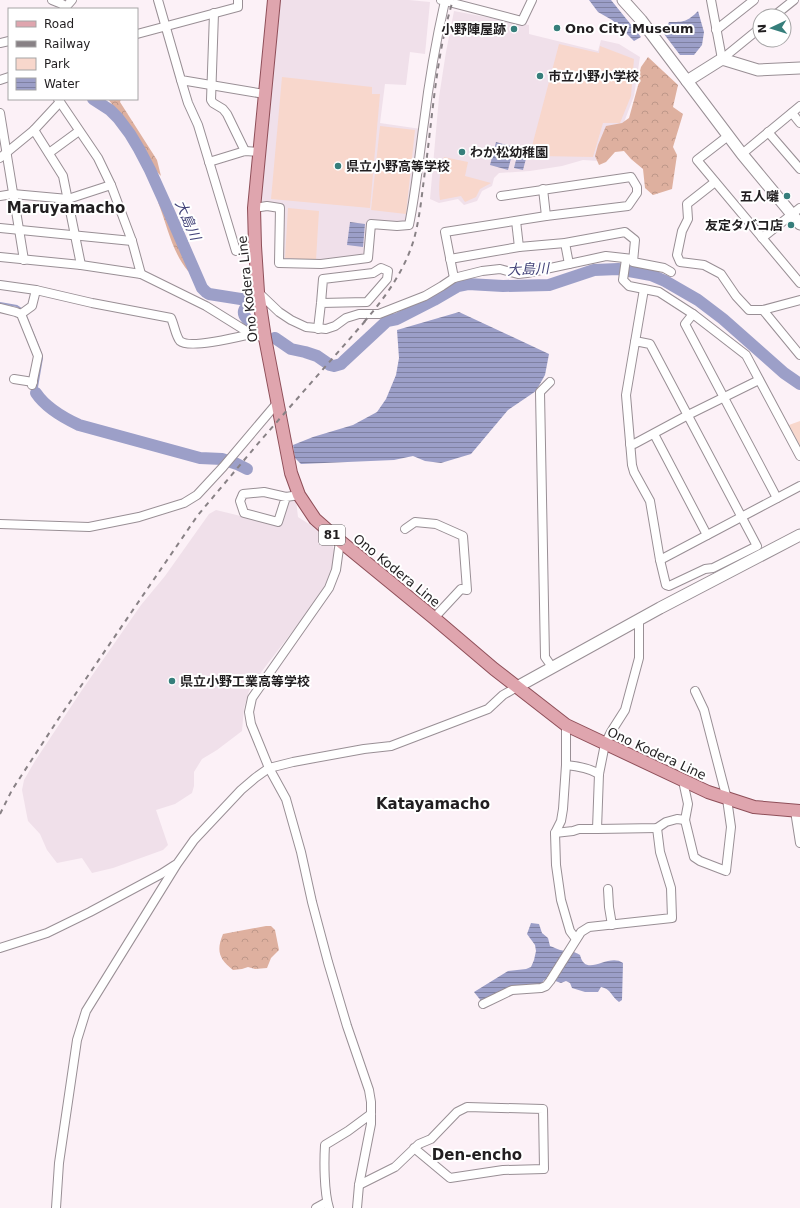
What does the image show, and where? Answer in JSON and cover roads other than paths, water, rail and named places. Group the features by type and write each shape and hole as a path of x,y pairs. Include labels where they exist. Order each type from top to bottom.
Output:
{"main road":[{"name":"Ono Kodera Line","path":"274,0 258,152 254,208 255,246 258,292 266,338 291,473 299,495 315,519 340,541 494,669 566,726 683,781 727,799 754,807 797,811"}],"street":[{"path":"52,0 69,5"},
{"path":"158,0 188,103 198,125 236,251 255,246"},
{"path":"138,34 238,7 238,0"},
{"path":"254,208 267,206 280,208 280,263 321,264 368,258 371,224 409,226 443,0 522,21 532,0"},
{"path":"623,0 641,20 742,154 796,211 800,224"},
{"path":"711,0 722,59"},
{"path":"716,30 754,0"},
{"path":"784,8 794,0"},
{"path":"214,13 211,100 227,114 245,151"},
{"path":"687,81 722,59 752,35"},
{"path":"722,59 758,70 799,71"},
{"path":"181,80 264,94"},
{"path":"3,156 34,130 59,100 98,158 111,184 132,241 141,274"},
{"path":"742,154 800,106"},
{"path":"0,113 3,156 13,194 24,260"},
{"path":"792,113 800,123"},
{"path":"34,130 63,176 81,265"},
{"path":"49,153 79,131"},
{"path":"768,132 800,169"},
{"path":"728,136 697,160 800,283"},
{"path":"209,162 245,151 258,152"},
{"path":"454,278 445,232 546,216 628,206 637,193 638,187 631,177 501,196"},
{"path":"715,182 687,204 688,219 682,232 677,255 680,262 704,265 721,274 736,296 749,310 763,310 800,300"},
{"path":"0,196 13,194 68,199 111,184"},
{"path":"543,189 546,216"},
{"path":"762,238 796,211"},
{"path":"516,221 519,248"},
{"path":"0,228 132,241"},
{"path":"450,259 519,248 564,243 626,232 635,240 624,280 629,286 659,292 692,314 746,355 800,456"},
{"path":"564,243 569,264"},
{"path":"258,292 279,312 291,320 306,327 326,329 335,326 346,318 359,314 379,314 393,309 425,296 454,278 482,271 500,269 518,274 527,273 606,256 629,259 633,262 664,268 671,272"},
{"path":"0,257 81,265 141,274 206,306 251,334 266,338"},
{"path":"318,329 323,279 373,273 382,268 388,271 387,279 367,302 321,303"},
{"path":"0,286 36,290 92,303 171,318 178,340 184,344 206,343 251,334"},
{"path":"634,341 650,344 757,546 713,568 705,569 669,586 666,585 660,560 650,501 634,472 630,444 626,395 634,341 644,289"},
{"path":"0,308 23,312 32,306 36,290"},
{"path":"763,310 800,355"},
{"path":"14,379 32,384 38,356 23,312"},
{"path":"692,314 685,324 777,498"},
{"path":"630,444 634,444 688,415 759,380"},
{"path":"550,382 540,392 545,656 552,667"},
{"path":"0,524 89,527 139,516 184,503 196,495 223,467 278,402"},
{"path":"654,434 707,535"},
{"path":"660,560 800,486"},
{"path":"286,497 278,522 244,513 240,501 243,494 264,492 286,497 299,495"},
{"path":"405,529 415,522 436,524 463,536 467,590 461,589 434,618"},
{"path":"56,1208 59,1163 77,1040 86,1011 177,864 194,840 241,790 269,768 364,749 391,746 488,709 503,695 552,667 660,608 800,535"},
{"path":"340,541 336,570 329,588 252,698 249,712 251,724 269,768 286,799 301,852 312,902 328,962 347,1026 369,1090 371,1114 368,1144 359,1185 357,1208"},
{"path":"597,829 599,774 605,744 625,710 639,658 639,620"},
{"path":"683,781 688,804 685,820 694,858 726,871 731,827 727,799 704,710 695,690"},
{"path":"566,726 564,809 561,821 555,833 556,865 561,900 574,943"},
{"path":"566,765 592,770 599,774"},
{"path":"797,811 800,843"},
{"path":"555,833 578,829 657,828 666,822 677,819 685,820"},
{"path":"483,1004 512,990 541,988 546,986 580,932 589,927 672,918 671,888 660,852 657,828"},
{"path":"0,948 47,933 90,912 177,864"},
{"path":"608,889 612,925"},
{"path":"359,1185 394,1167 414,1148 419,1144 431,1139 457,1112 467,1107 543,1109 544,1169 503,1170 450,1178 414,1148"},
{"path":"316,1208 328,1205 324,1158 325,1145 348,1131 371,1114"}],"water":[{"path":"589,0 611,0 641,37 634,41 612,20 598,12"},
{"path":"698,11 704,32 702,45 694,55 680,55 664,34 669,22 685,21"},
{"path":"496,142 514,147 508,170 490,165"},
{"path":"519,148 528,151 523,170 514,168"},
{"path":"350,222 365,224 363,247 347,245"},
{"path":"459,312 549,354 545,375 536,391 508,410 471,454 441,463 425,461 413,456 394,460 301,464 295,458 293,445 313,437 353,425 377,412 386,399 396,375 399,358 397,330"},
{"path":"531,923 539,924 542,933 548,938 550,946 560,950 577,953 587,965 611,960 617,960 623,963 622,1000 619,1002 609,991 601,987 598,992 585,992 572,988 570,983 566,981 561,983 547,978 543,981 542,986 482,1002 474,992 508,971 531,967 536,951 535,945 527,934"}],"waterway":[{"name":"大島川","path":"95,100 110,110 118,118 139,149 150,170 202,288 209,294 247,300 248,302 244,314 249,322 260,329"},
{"name":"大島川","path":"275,338 291,349 317,356 334,366 341,364 387,321 397,319 458,286 468,284 503,286 549,285 594,270 618,269 651,275 665,281 698,300 723,319 784,373 800,384"},
{"path":"0,303 17,306 23,310"},
{"path":"25,314 42,358 36,393"},
{"path":"36,393 50,408 61,416 79,425 200,458 222,459 247,469"}],"railway":[{"path":"364,322 394,283 400,273 414,239 421,205 439,63 447,21 453,0"},
{"path":"0,814 12,790 59,718 198,515 261,440 367,319"}],"place":[{"name":"Ono City Museum","path":"557,28"},
{"name":"小野陣屋跡","path":"514,29"},
{"name":"市立小野小学校","path":"540,76"},
{"name":"わか松幼稚園","path":"462,152"},
{"name":"県立小野高等学校","path":"338,166"},
{"name":"五人囃","path":"787,196"},
{"name":"友定タバコ店","path":"791,225"},
{"name":"県立小野工業高等学校","path":"172,681"}],"district":[{"name":"Maruyamacho","path":"66,208"},
{"name":"Katayamacho","path":"433,804"},
{"name":"Den-encho","path":"477,1155"}]}
